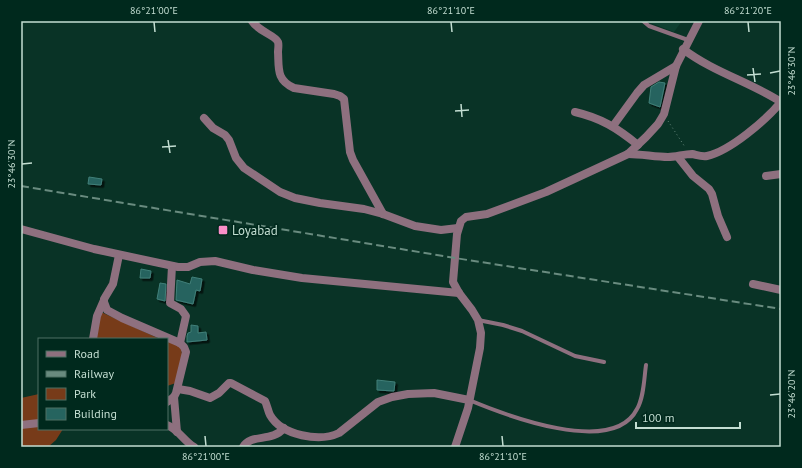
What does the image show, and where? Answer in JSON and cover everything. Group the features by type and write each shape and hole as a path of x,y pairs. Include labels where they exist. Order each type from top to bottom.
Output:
{"street":[{"path":"252,21 261,31 274,37 278,42 279,74 282,81 288,86 294,88 334,94 344,99 350,152 383,214"},
{"path":"456,445 468,404 480,348 481,333 478,320 453,282 458,228 461,221 466,217 487,214 546,192 628,154 658,124 664,114 676,66 699,21"},
{"path":"628,154 666,157 678,157 691,154 707,156 723,149 756,127 781,102 696,58 684,49"},
{"path":"613,126 637,92 644,85 676,66"},
{"path":"575,112 613,126 638,145"},
{"path":"204,118 213,128 225,135 229,140 236,158 244,168 280,192 294,198 364,209 383,214 414,226 441,230 458,228"},
{"path":"678,157 693,176 712,194 718,216 727,237"},
{"path":"766,176 781,174"},
{"path":"21,229 119,255 172,266 188,267 200,262 215,261 253,270 302,278 459,293"},
{"path":"93,338 97,316 104,299 113,284 119,255"},
{"path":"172,266 170,303 180,309 186,316 180,343"},
{"path":"753,284 781,290"},
{"path":"104,299 105,307 112,314 184,346 186,355 173,396 177,432"},
{"path":"173,396 190,391 210,398 231,383 265,400 271,417 284,428 300,435 320,438 333,436 344,430 378,402 392,397 408,394 434,393 468,404"},
{"path":"21,425 38,423"},
{"path":"168,425 172,427 194,447"},
{"path":"243,447 244,444 252,440 274,436 284,428"}],"lane":[{"path":"642,21 649,26 688,40"},
{"path":"478,320 503,325 522,331 575,356 604,362"},
{"path":"468,404 548,426 578,431 603,430 621,426 631,418 637,410 640,402 646,364"}],"path":[{"path":"664,114 672,128 691,154"}],"shaded area":[{"path":"646,21 682,21 674,32"}],"green space":[{"path":"101,312 158,338 96,338"},
{"path":"168,341 181,345 182,355 176,383 168,386"},
{"path":"38,394 38,430 62,430 56,440 48,447 21,447 21,398"}],"building":[{"path":"659,82 665,83 660,107 649,103 651,87"},
{"path":"89,177 102,179 101,185 88,184"},
{"path":"141,269 151,271 150,278 140,278"},
{"path":"192,277 202,279 200,291 196,290 193,304 176,300 177,280 190,284"},
{"path":"160,283 166,284 165,301 157,299"},
{"path":"191,325 198,326 198,333 206,332 207,340 187,342 188,333 191,332"},
{"path":"377,380 395,382 394,391 377,390"}],"railway":[{"path":"21,186 455,258 781,309"}],"place":[{"name":"Loyabad","path":"223,230"}]}
